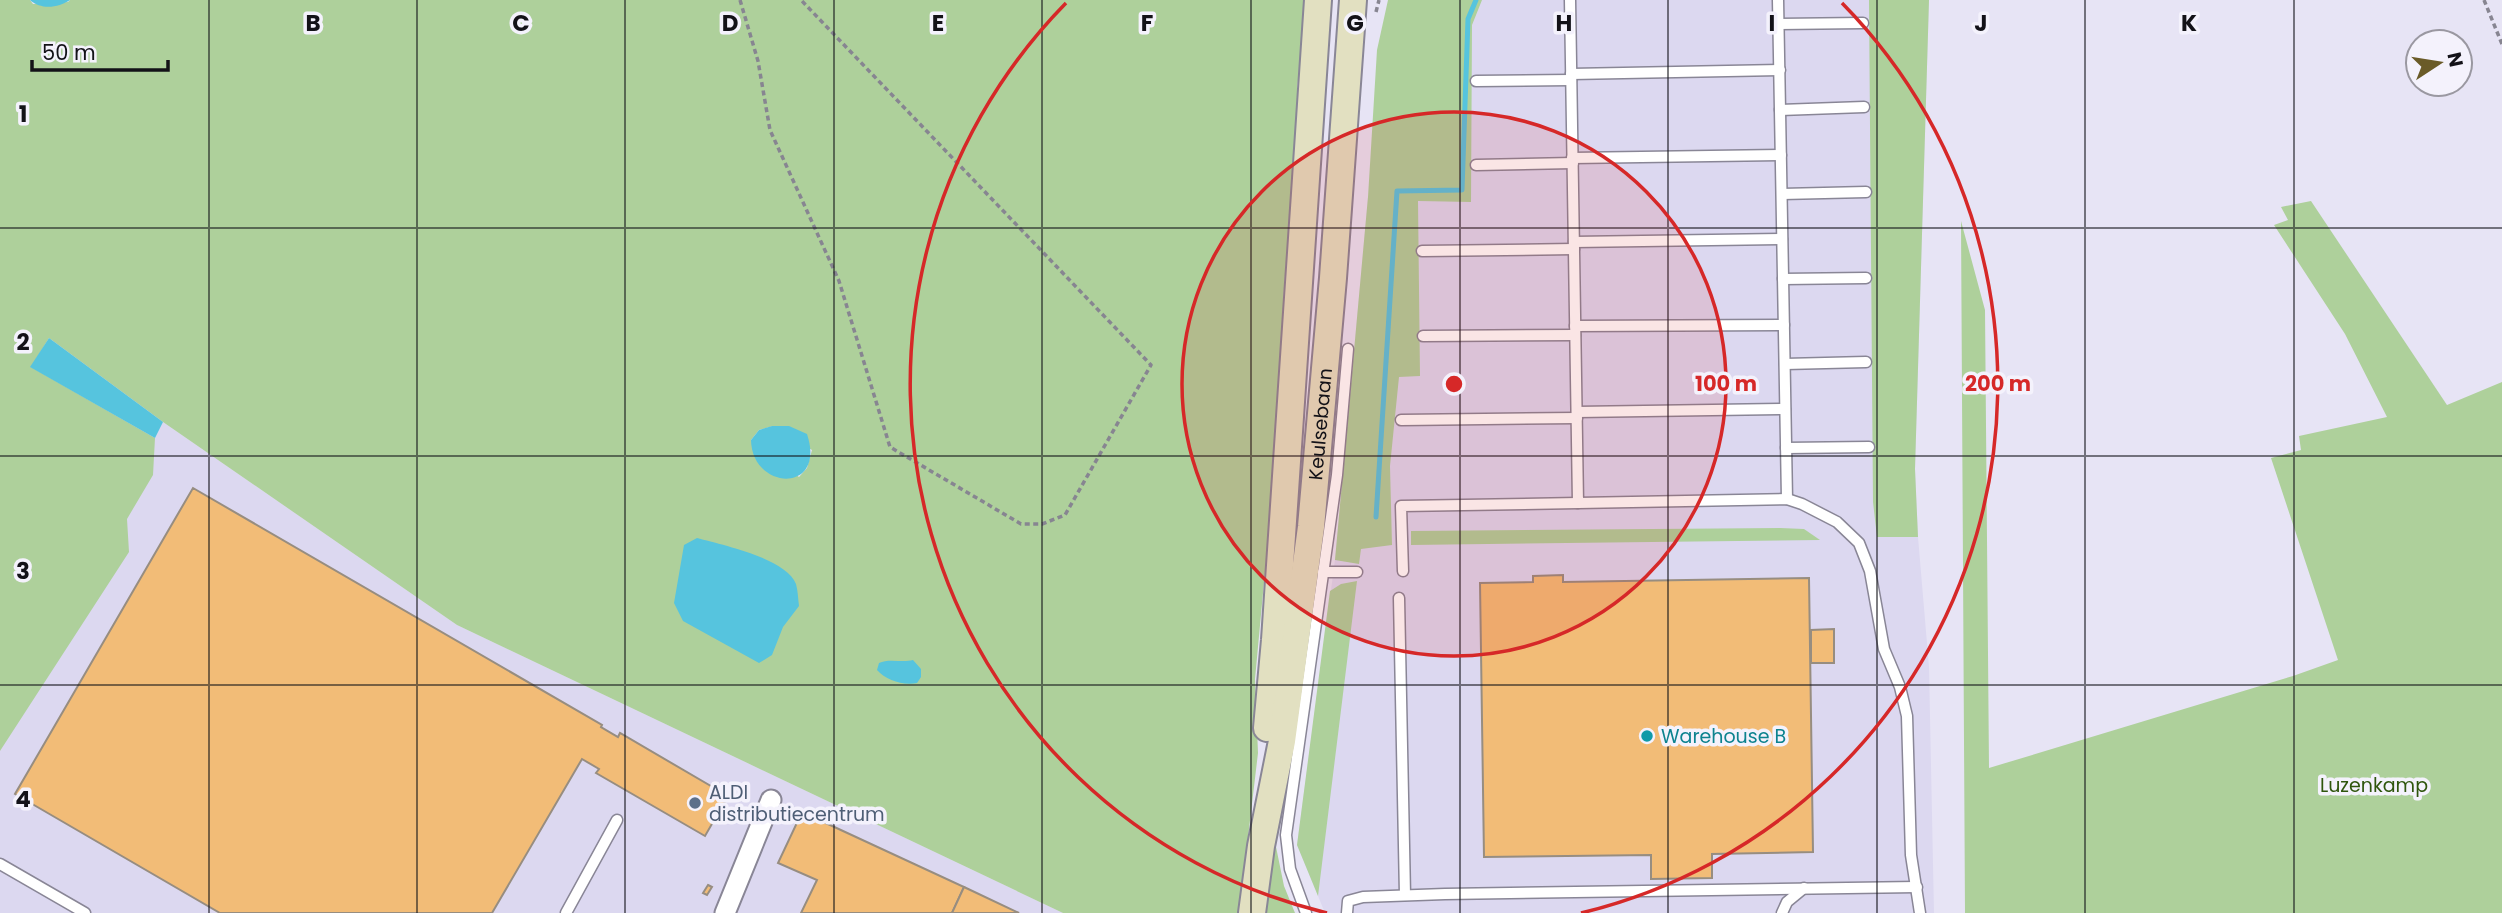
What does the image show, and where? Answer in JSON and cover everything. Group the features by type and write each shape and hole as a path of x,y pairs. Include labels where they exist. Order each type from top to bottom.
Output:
{"main road":[{"name":"Keulsebaan","path":"1261,846 1266,738 1318,0"},
{"name":"Keulsebaan","path":"1252,913 1261,846 1282,741 1311,527 1333,278 1353,0"}],"street":[{"path":"725,913 771,800"}],"lane":[{"path":"1570,0 1578,503"},
{"path":"1778,0 1787,499"},
{"path":"1779,24 1863,23"},
{"path":"1476,80 1780,70"},
{"path":"1780,110 1864,107"},
{"path":"1476,165 1781,155"},
{"path":"1782,194 1866,192"},
{"path":"1422,251 1783,239"},
{"path":"1783,279 1866,278"},
{"path":"1423,336 1784,325"},
{"path":"1306,913 1295,887 1286,835 1337,475 1348,349"},
{"path":"1785,364 1867,362"},
{"path":"1401,420 1785,409"},
{"path":"1786,448 1869,447"},
{"path":"1403,571 1401,506 1787,499 1837,523 1859,543 1870,571 1884,649 1900,687 1908,716 1912,855 1920,913"},
{"path":"1323,572 1357,572"},
{"path":"1399,598 1405,895"},
{"path":"566,913 617,820"},
{"path":"0,864 85,913"},
{"path":"1782,913 1787,902 1805,887"},
{"path":"1347,913 1348,901 1363,897 1405,895 1917,887"}],"path":[{"path":"740,0 758,61 771,130 839,281 890,447 1021,524 1042,524 1065,515 1151,365 802,0"},
{"path":"2484,0 2502,44"}],"shaded area":[{"path":"1471,0 1929,0 1915,469 1929,667 1934,913 1325,913 1297,845 1335,560 1368,197"},
{"path":"0,298 49,338 163,422 457,625 1063,913 0,913"}],"green space":[{"path":"0,0 30,0 33,4 70,0 1307,0 1297,89 1298,109 1284,288 1275,464 1255,679 1258,753 1239,913 1063,913 457,625 163,422 49,338 31,367 155,438 153,475 127,519 129,552 0,751","holes":["773,426 812,450 807,468 799,477 751,440 759,430"]},
{"path":"1388,0 1482,0 1472,25 1471,202 1418,201 1420,376 1399,377 1390,466 1392,545 1361,549 1359,564 1335,560 1368,197 1377,50"},
{"path":"1869,0 1929,0 1915,469 1918,537 1877,537 1873,502"},
{"name":"Luzenkamp","path":"2311,201 2447,405 2502,382 2502,913 1965,913 1961,221 1985,310 1989,768 2338,660 2271,458 2301,450 2299,436 2387,417 2345,334 2274,225 2288,220 2281,207"},
{"path":"1804,529 1820,540 1411,545 1411,531"},
{"path":"1357,581 1318,896 1297,845 1330,591 1341,584"},
{"path":"1274,837 1284,886 1295,913 1264,913"}],"water":[{"path":"30,0 70,0 50,7"},
{"path":"49,338 163,422 155,438 30,367"},
{"path":"772,426 789,426 807,434 810,454 807,467 798,476 787,479 774,476 763,469 755,457 751,440 759,430"},
{"path":"697,538 767,560 790,575 796,584 799,606 783,627 772,655 759,663 683,621 674,603 684,545"},
{"path":"913,660 921,669 921,677 917,683 895,681 877,670 879,663"}],"building":[{"path":"193,488 602,725 601,727 618,737 620,733 728,796 705,836 596,773 599,769 582,759 492,913 220,913 15,794"},
{"name":"Warehouse B","path":"1563,575 1563,582 1809,578 1813,852 1712,854 1712,878 1651,879 1651,855 1484,857 1480,583 1533,582 1533,576"},
{"path":"1834,629 1834,663 1811,663 1811,630"},
{"path":"802,812 964,887 952,913 801,913 817,880 778,863"},
{"path":"708,885 712,887 707,895 703,893"},
{"path":"964,887 1019,913 952,913"}],"waterway":[{"path":"1376,517 1397,191 1462,190 1468,19 1476,0"}],"place":[{"name":"Warehouse B","path":"1647,736"},
{"name":"ALDI distributiecentrum","path":"695,803"}]}
